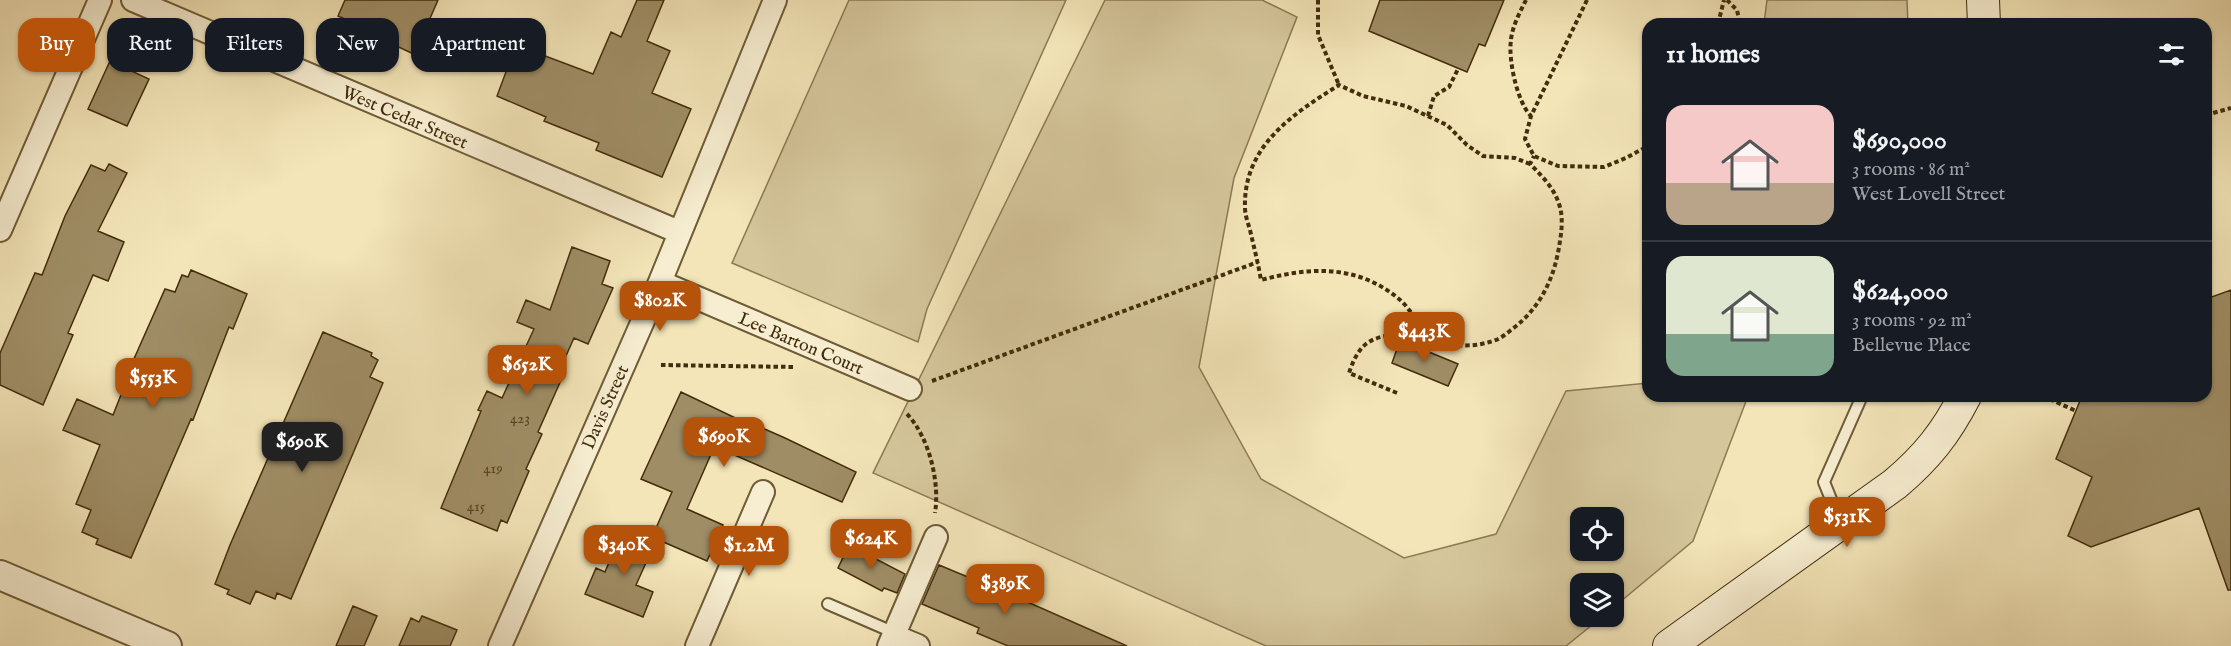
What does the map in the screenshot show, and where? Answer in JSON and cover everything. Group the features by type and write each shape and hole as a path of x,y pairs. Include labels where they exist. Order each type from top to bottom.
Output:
{"main road":[{"path":"1983,0 1984,18"},
{"path":"1669,646 1895,484 1920,463 1950,425 1962,402"}],"street":[{"path":"0,230 100,0"},
{"name":"West Cedar Street","path":"133,0 679,232"},
{"name":"Davis Street","path":"500,646 660,282 775,0"},
{"name":"Lee Barton Court","path":"660,282 905,398"},
{"path":"697,646 763,492"},
{"path":"918,646 892,638 936,537"},
{"path":"0,575 167,646"}],"lane":[{"path":"1841,522 1824,482 1859,402"},
{"path":"828,604 892,638"}],"path":[{"path":"1318,0 1318,35 1339,85 1363,96 1406,106 1448,125 1467,145 1483,156 1515,158 1530,164 1552,188 1560,206 1562,230 1551,280 1539,302 1519,324 1498,340 1465,347 1399,334 1366,344 1354,360 1349,373 1397,393"},
{"path":"1526,0 1510,40 1514,80 1524,109 1531,116"},
{"path":"1587,0 1531,116 1525,139 1534,156 1558,166 1604,167 1642,149"},
{"path":"1720,18 1725,0 1737,10 1739,18"},
{"path":"1428,116 1434,96 1449,87 1458,69"},
{"path":"1339,85 1306,105 1285,122 1263,145 1249,179 1245,208 1261,280 1284,274 1342,271 1377,285 1400,299 1429,341"},
{"path":"2212,113 2231,108"},
{"path":"1530,164 1534,156"},
{"path":"936,537 932,529 936,506 936,486 932,466 905,398 1258,262"},
{"path":"661,364 806,368"},
{"path":"2056,402 2076,411"}],"shaded area":[{"path":"849,0 1066,0 927,309 918,342 732,263"},
{"path":"1105,0 1262,0 1297,17 1234,178 1199,367 1261,479 1404,558 1496,534 1566,391 1642,384 1642,402 1746,402 1693,541 1624,599 1624,573 1570,573 1570,627 1590,627 1566,646 1266,646 873,473"},
{"path":"1767,0 1907,0 1908,18 1765,18"}],"building":[{"path":"345,0 438,0 430,18 411,18 411,53 399,47 399,18 343,18 338,16"},
{"path":"637,0 664,0 647,41 670,51 652,93 691,109 662,177 596,150 599,143 544,121 546,117 497,96 506,72 546,72 546,56 593,74 611,32 621,37"},
{"path":"1380,0 1504,0 1485,46 1479,44 1467,72 1369,31"},
{"path":"107,68 107,72 134,72 149,79 127,126 88,109"},
{"path":"109,164 127,173 98,231 124,242 108,281 93,275 68,333 73,335 43,405 0,385 0,353 35,273 42,275 65,216 91,165 105,171"},
{"path":"572,247 610,261 602,284 613,288 588,344 574,338 557,376 562,378 538,432 542,434 526,469 529,471 507,523 501,520 497,531 441,508 487,391 502,398 534,329 517,322 526,300 550,310"},
{"path":"191,270 247,294 233,329 229,327 193,420 191,419 131,558 96,544 98,539 82,532 91,510 76,504 100,445 63,430 77,399 113,415 133,361 165,289 175,292 182,275 188,277"},
{"path":"2231,290 2231,590 2228,590 2199,508 2091,547 2068,536 2092,477 2056,459 2080,402 2212,402 2212,297"},
{"path":"323,332 372,353 371,356 378,360 370,377 383,383 291,599 277,593 275,599 256,591 250,604 227,594 229,590 215,584"},
{"path":"1400,340 1458,364 1448,386 1392,363"},
{"path":"681,392 856,472 842,502 723,450 720,456 712,452 687,509 723,525 707,561 652,537 672,492 641,479"},
{"path":"622,531 654,545 636,585 653,592 643,617 585,594 596,568 605,572"},
{"path":"849,545 905,574 897,593 884,588 882,591 838,568"},
{"path":"939,565 1127,646 1008,646 977,633 979,628 922,604"},
{"path":"353,606 377,616 364,646 336,646"},
{"path":"422,616 457,630 450,646 399,646 411,618 419,622"}]}
